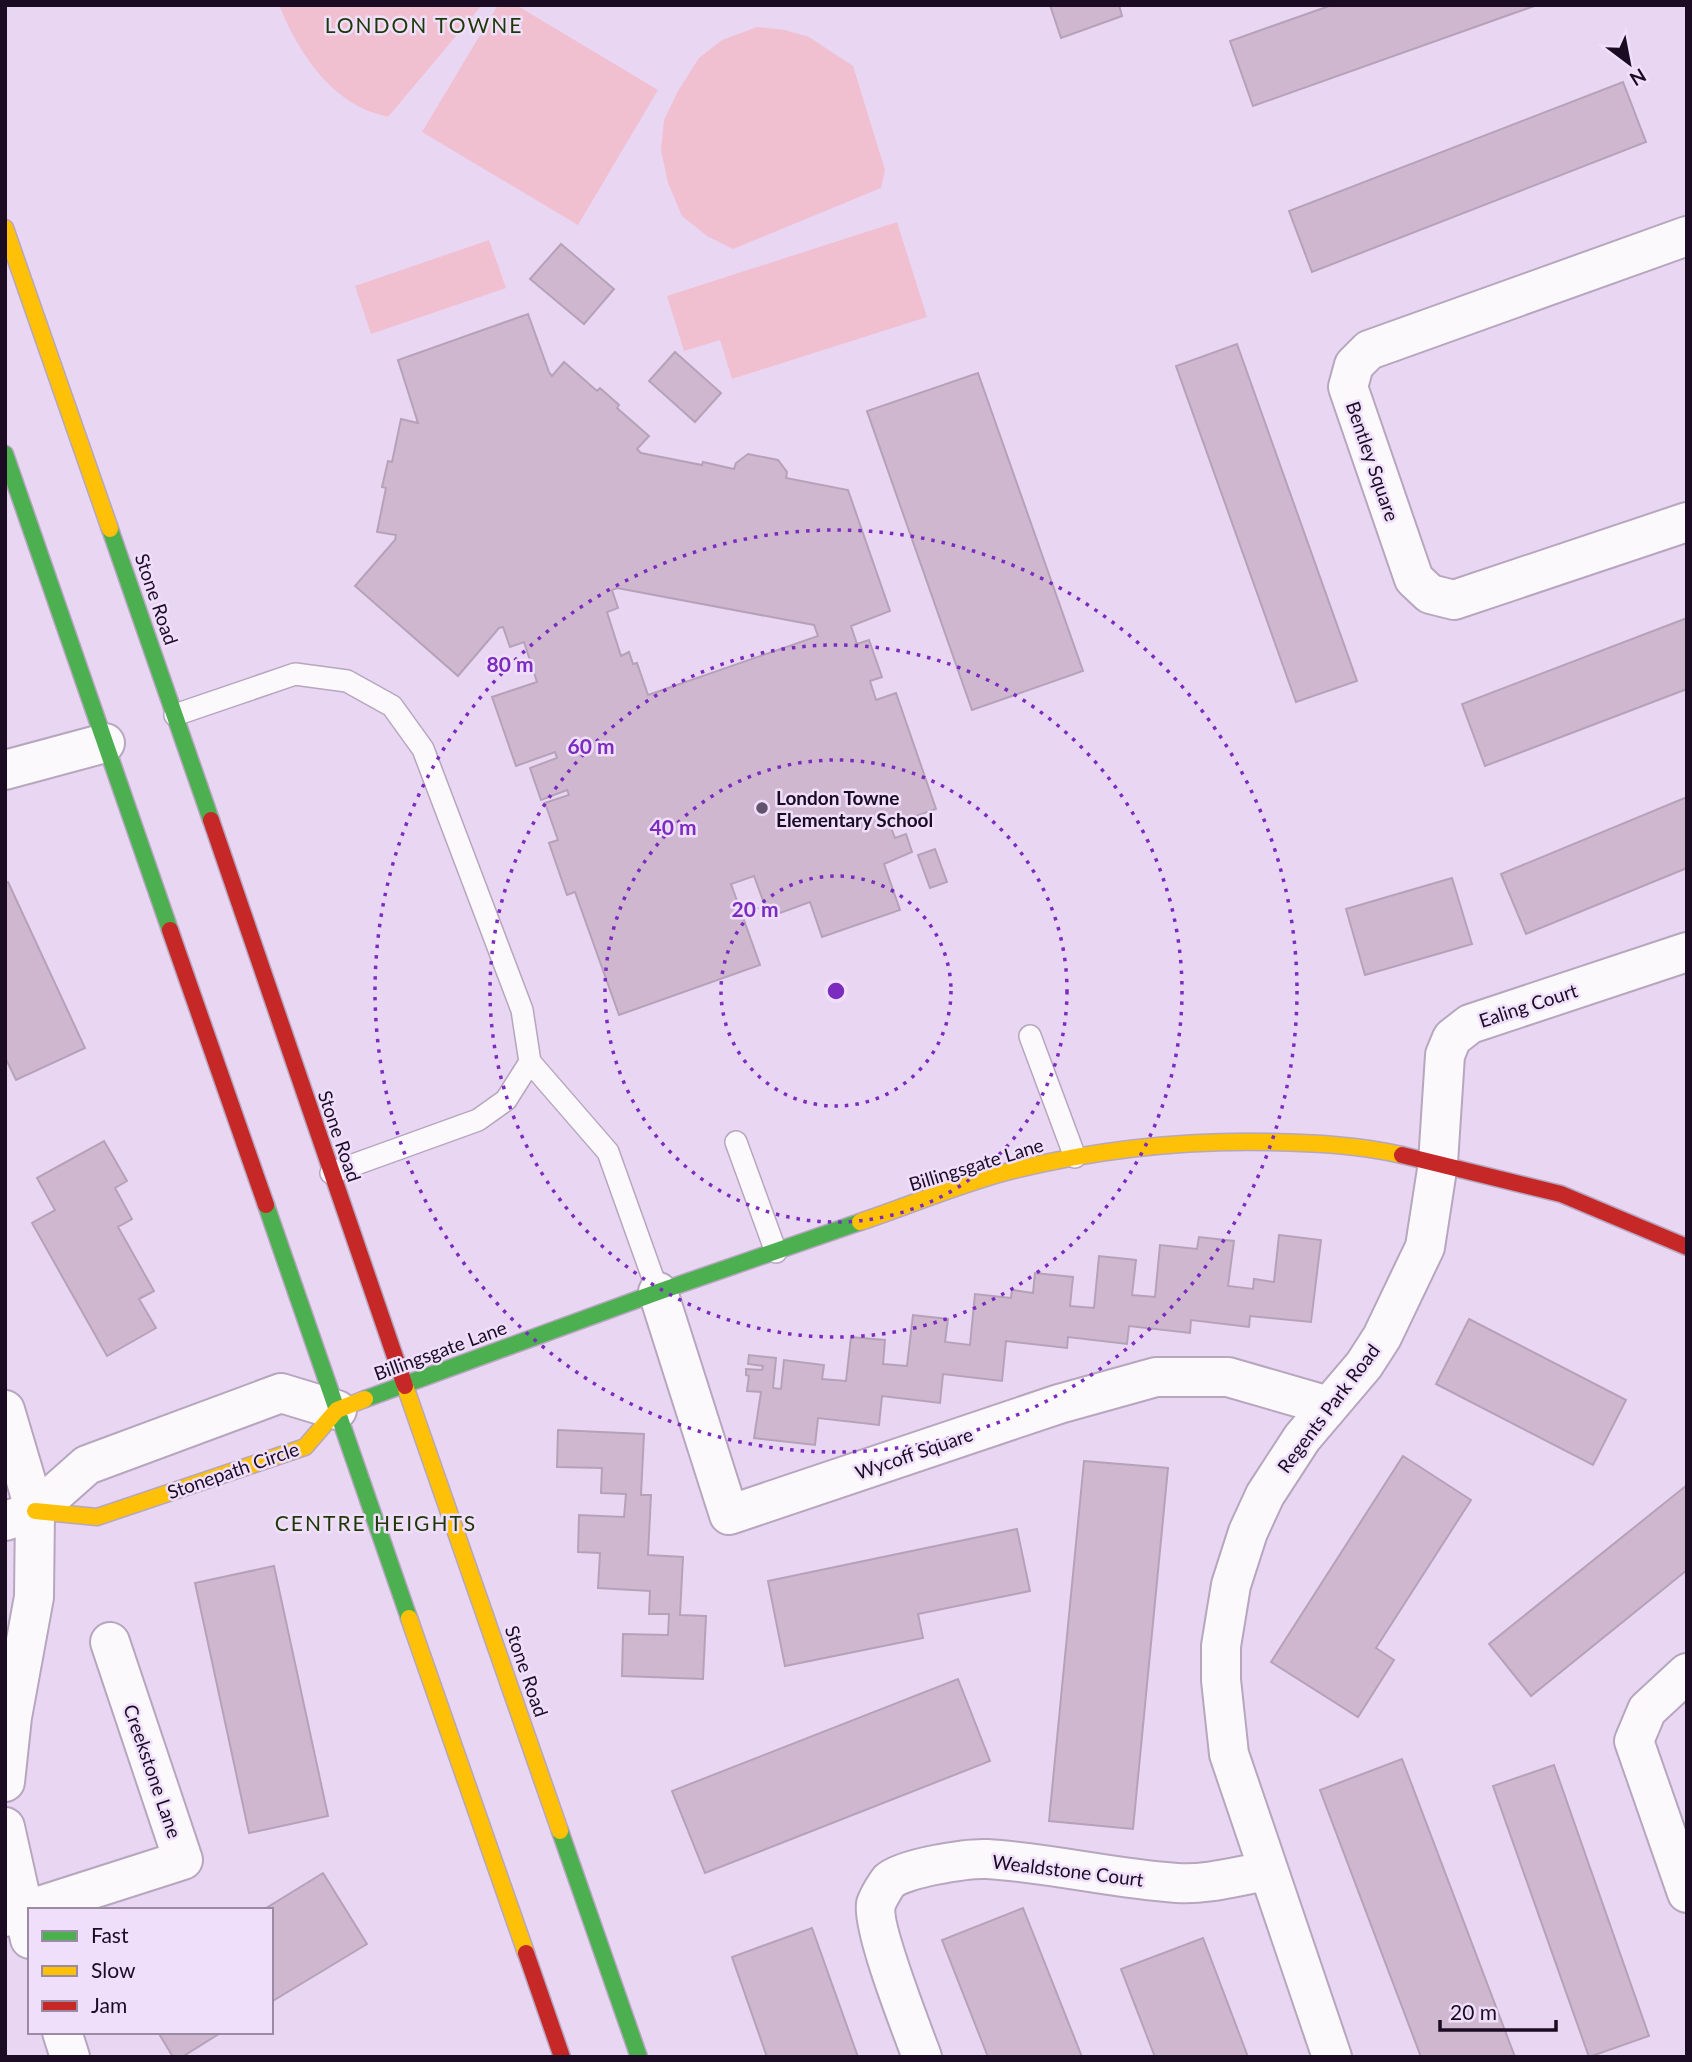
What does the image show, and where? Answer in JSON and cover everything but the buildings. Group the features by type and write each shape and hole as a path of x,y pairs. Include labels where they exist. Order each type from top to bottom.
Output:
{"main road":[{"name":"Stone Road","path":"5,228 639,2057"},
{"path":"5,454 562,2057"},
{"name":"Billingsgate Lane","path":"337,1410 659,1292 1004,1173 1075,1157 1152,1145 1220,1141 1298,1141 1357,1147 1438,1163 1561,1194 1687,1247"},
{"name":"Stonepath Circle","path":"20,1516 97,1517 305,1447 337,1410"}],"street":[{"name":"Bentley Square","path":"1687,236 1369,350 1354,365 1348,387 1414,579 1430,594 1454,600 1687,522"},
{"path":"5,770 105,743"},
{"name":"Ealing Court","path":"1438,1163 1441,1087 1445,1055 1452,1038 1470,1024 1687,952"},
{"name":"Regents Park Road","path":"1332,2057 1228,1754 1221,1680 1221,1646 1231,1585 1248,1532 1265,1495 1302,1438 1364,1365 1382,1337 1408,1285 1425,1247 1438,1163"},
{"name":"Wycoff Square","path":"659,1292 729,1516 1059,1404 1156,1377 1227,1377 1318,1403 1326,1410"},
{"path":"20,1516 87,1465 281,1393 337,1410"},
{"path":"5,1410 34,1597 12,1717 5,1782"},
{"name":"Creekstone Lane","path":"56,1908 183,1860 110,1642"},
{"path":"1687,1673 1647,1710 1634,1741 1687,1893"},
{"name":"Creekstone Lane","path":"5,1827 19,1922"},
{"name":"Wealdstone Court","path":"922,2057 884,1950 877,1920 876,1905 889,1882 895,1878 928,1866 986,1859 1176,1883 1217,1880 1267,1871"},
{"path":"63,2034 70,2057"}],"lane":[{"path":"175,715 295,674 347,681 392,706 424,749 522,1010 530,1062 608,1152 659,1292"},
{"path":"1030,1036 1075,1157"},
{"path":"331,1173 478,1120 506,1100 530,1062"},
{"path":"736,1142 776,1252"}],"shaded area":[{"path":"279,5 482,5 388,117 360,107 331,86 301,48"},
{"path":"498,5 516,5 658,90 578,225 422,132"},
{"path":"757,27 785,30 809,37 853,66 885,170 881,188 733,249 707,236 682,216 668,183 661,150 664,120 699,58 722,40"},
{"path":"897,222 927,317 732,379 720,340 684,351 667,296"},
{"path":"489,240 506,288 371,334 355,286"}],"traffic: fast":[{"path":"5,454 170,930"},
{"path":"110,529 211,820"},
{"path":"266,1205 409,1618"},
{"path":"365,1399 658,1292 860,1222"},
{"path":"560,1831 639,2057"}],"traffic: slow":[{"path":"5,228 110,529"},
{"path":"860,1222 988,1177 1104,1152 1203,1143 1287,1142 1353,1147 1402,1155"},
{"path":"405,1386 560,1831"},
{"path":"35,1511 97,1517 305,1447 337,1410 365,1399"},
{"path":"409,1618 526,1953"}],"traffic: jam":[{"path":"211,820 405,1386"},
{"path":"170,930 266,1205"},
{"path":"1402,1155 1561,1194 1687,1247"},
{"path":"526,1953 562,2057"}],"place":[{"name":"London Towne Elementary School","path":"762,808"}],"district":[{"name":"LONDON TOWNE","path":"424,24"},
{"name":"CENTRE HEIGHTS","path":"376,1522"}]}
